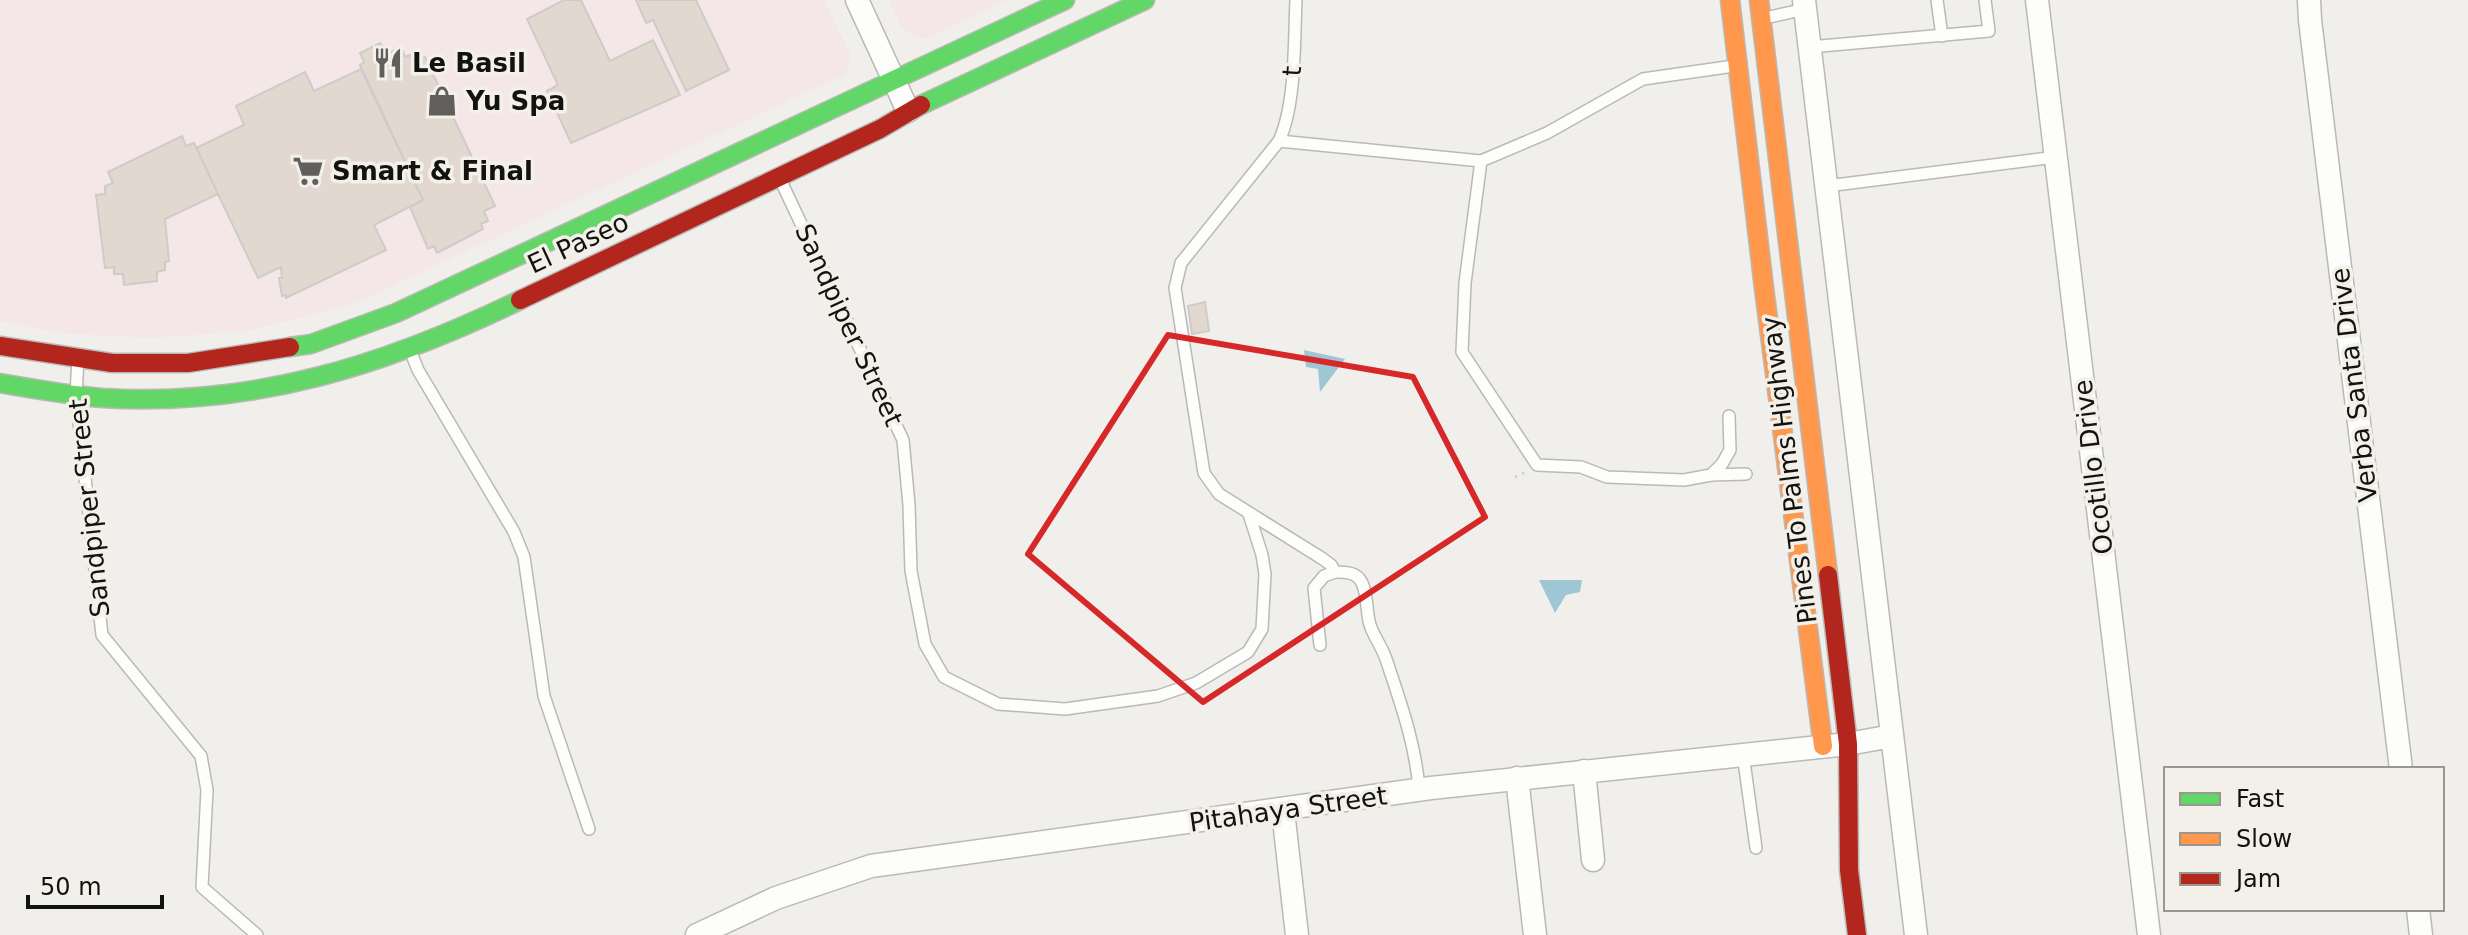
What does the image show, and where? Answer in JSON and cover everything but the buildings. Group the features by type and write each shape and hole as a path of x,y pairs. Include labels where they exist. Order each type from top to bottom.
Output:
{"street":[{"path":"857,0 908,111"},
{"path":"1005,66 1011,52 1025,37 1066,17 1072,7 1068,0"},
{"name":"El Paseo","path":"0,346 112,363 188,363 311,344 396,313 1068,0"},
{"name":"El Paseo","path":"0,383 39,391 144,400 224,395 284,387 343,372 410,349 880,129 908,111 1145,0"},
{"name":"Pines To Palms Highway","path":"1730,0 1823,746"},
{"name":"Pines To Palms Highway","path":"1759,0 1848,744 1849,870 1857,935"},
{"name":"Ocotillo Drive","path":"2037,0 2149,935"},
{"name":"Verba Santa Drive","path":"2309,0 2401,767"},
{"path":"1805,5 1916,935"},
{"name":"Pitahaya Street","path":"697,935 776,898 871,866 1419,790 1848,744 1892,736"},
{"path":"1584,771 1593,860"},
{"path":"1517,778 1535,935"},
{"path":"1283,811 1297,935"},
{"path":"2418,911 2421,935"}],"lane":[{"name":"t","path":"1279,141 1286,126 1290,100 1296,0"},
{"path":"1937,0 1942,36"},
{"path":"1810,47 1989,31 1985,0"},
{"path":"1761,19 1805,5"},
{"path":"1335,572 1331,565 1219,494 1204,473 1175,281 1185,256 1279,141 1481,161 1547,133 1643,79 1766,62"},
{"path":"1827,186 2056,157"},
{"path":"1481,161 1465,283 1462,352 1537,465 1581,467 1607,477 1684,480 1746,474"},
{"name":"Sandpiper Street","path":"779,176 903,440 911,571 925,644 944,677 998,704 1065,709 1158,696 1196,683 1248,652 1262,629 1265,574 1249,514"},
{"path":"410,349 418,370 514,532 524,557 544,696 589,829"},
{"name":"Sandpiper Street","path":"78,357 76,395 102,635 201,756 207,790 202,887 257,935"},
{"path":"1711,475 1730,450 1729,416"},
{"path":"1262,555 1268,539 1273,535 1286,536"},
{"path":"1320,645 1314,588 1324,576 1335,572 1356,575 1363,584 1374,638 1384,654 1417,760 1419,790"},
{"path":"1743,754 1756,848"}],"highlighted area":[{"path":"1168,335 1413,377 1485,517 1203,702 1028,554"}],"shaded area":[{"path":"0,0 824,0 851,56 846,74 353,304 247,331 151,338 57,333 0,321"},
{"path":"889,0 1008,0 925,39 903,29"}],"water":[{"path":"1304,350 1345,359 1320,392 1318,369 1306,367"},
{"path":"1539,580 1582,580 1580,592 1566,595 1555,613"}],"traffic: fast":[{"path":"290,347 311,344 396,313 1065,0"},
{"path":"921,105 1145,0"},
{"path":"0,383 103,398 213,396 266,388 369,362 420,344 520,300"}],"traffic: slow":[{"path":"1730,0 1823,746"},
{"path":"1759,0 1828,575"}],"traffic: jam":[{"path":"520,300 880,129 921,105"},
{"path":"0,346 112,363 188,363 290,347"},
{"path":"1828,575 1848,744 1849,870 1857,935"}],"place":[{"name":"Le Basil","path":"388,63"},
{"name":"Yu Spa","path":"442,101"},
{"name":"Smart & Final","path":"308,171"}]}
